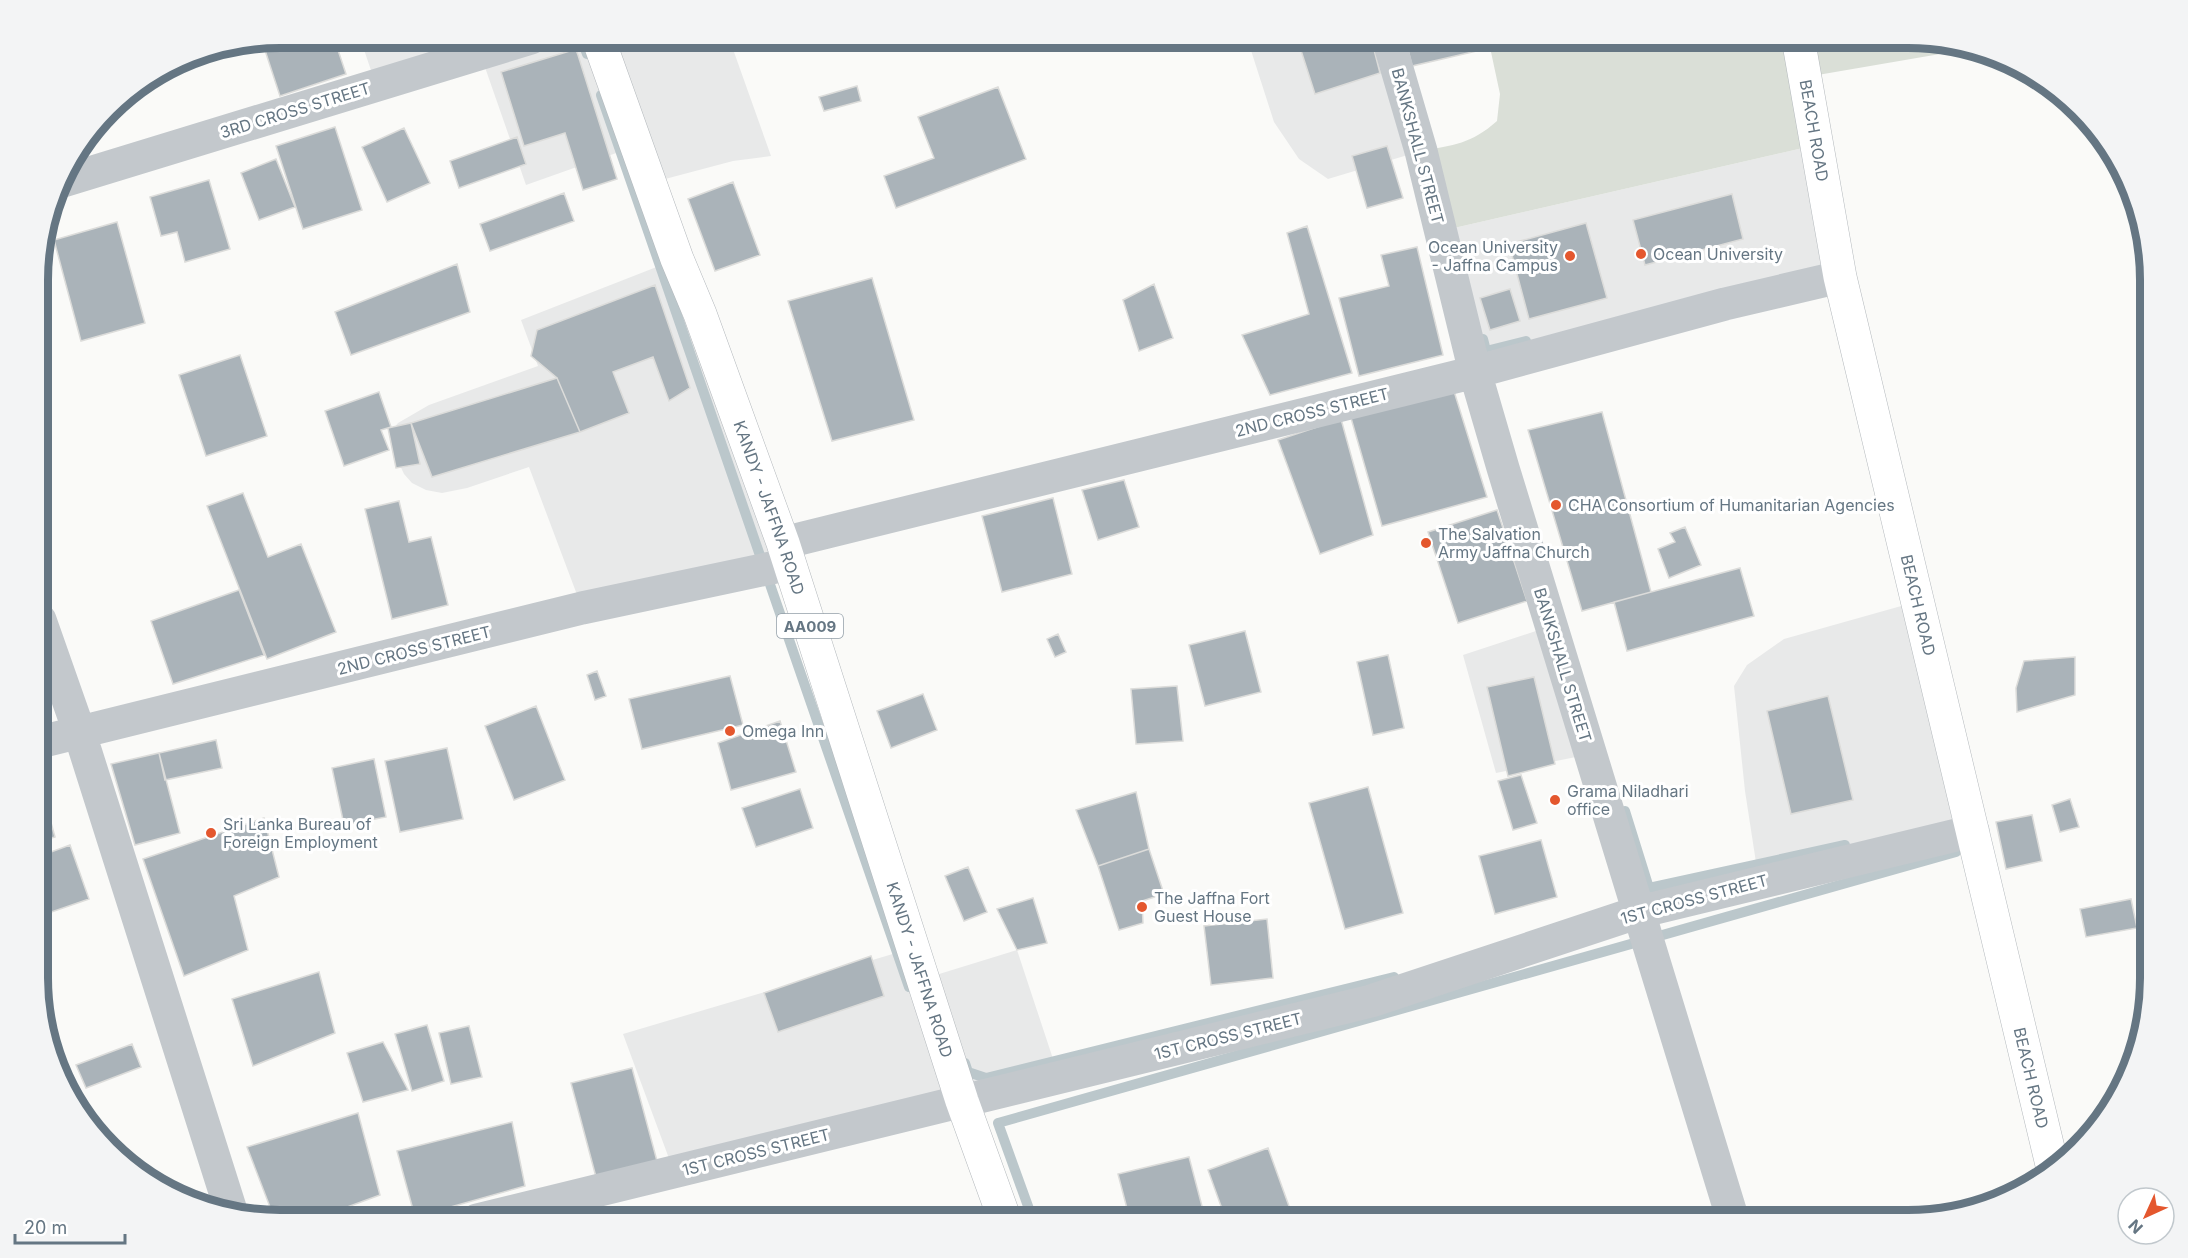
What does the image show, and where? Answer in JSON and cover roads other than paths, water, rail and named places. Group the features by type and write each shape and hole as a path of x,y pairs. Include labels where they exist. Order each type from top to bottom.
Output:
{"main road":[{"name":"KANDY - JAFFNA ROAD","path":"602,48 787,554 962,1101 1001,1210"},
{"name":"BEACH ROAD","path":"1800,48 1840,277 2051,1160"}],"street":[{"name":"3RD CROSS STREET","path":"72,178 498,48"},
{"name":"BANKSHALL STREET","path":"1391,48 1421,151 1475,372 1730,1210"},
{"name":"2ND CROSS STREET","path":"48,740 582,608 1725,304 1840,277"},
{"path":"48,642 80,730 229,1204"},
{"name":"1ST CROSS STREET","path":"518,1210 1371,1001 1640,912 1973,831"}],"waterway":[{"path":"585,48 587,54"},
{"path":"601,95 909,987"},
{"path":"1483,339 1486,351 1526,341"},
{"path":"1625,811 1649,888 1845,845"},
{"path":"1029,1210 998,1123 1956,852"},
{"path":"965,1063 968,1072 986,1078 1394,977"}],"place":[{"name":"Ocean University","path":"1641,254"},
{"name":"Ocean University - Jaffna Campus","path":"1570,256"},
{"name":"CHA Consortium of Humanitarian Agencies","path":"1556,505"},
{"name":"The Salvation Army Jaffna Church","path":"1426,543"},
{"name":"Omega Inn","path":"730,731"},
{"name":"Grama Niladhari office","path":"1555,800"},
{"name":"Sri Lanka Bureau of Foreign Employment","path":"211,833"},
{"name":"The Jaffna Fort Guest House","path":"1142,907"}]}
